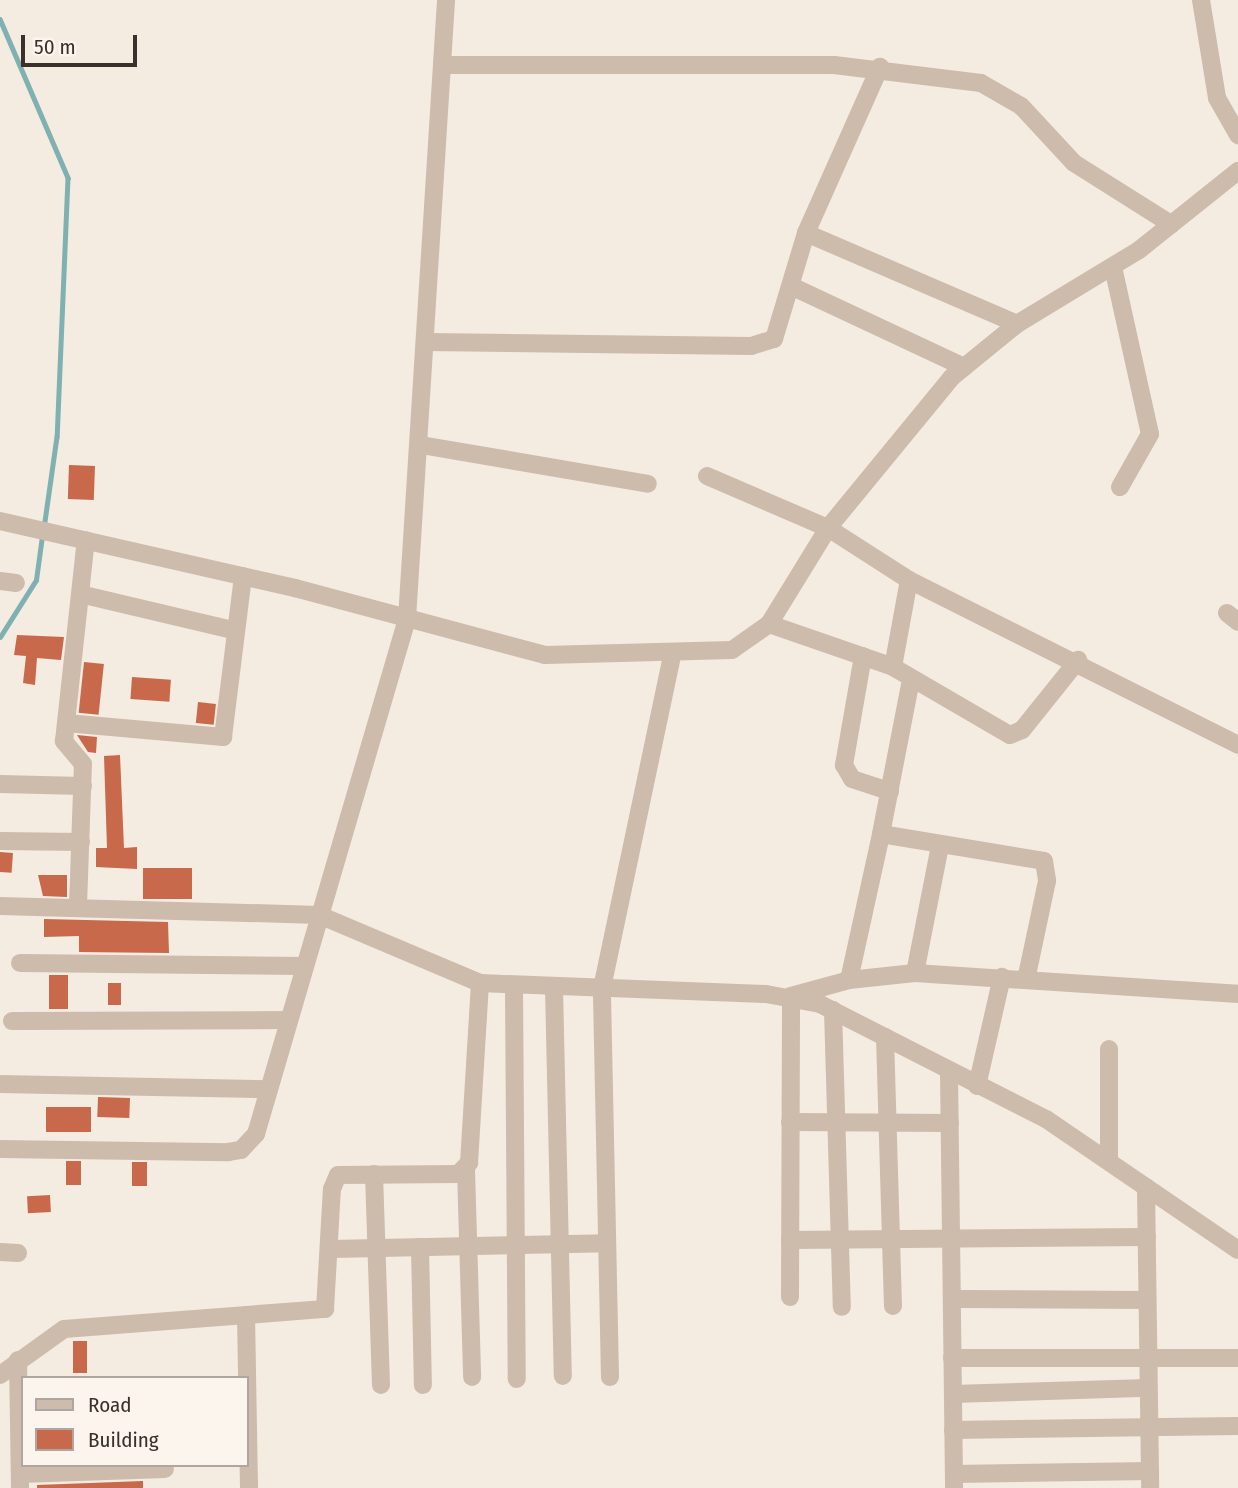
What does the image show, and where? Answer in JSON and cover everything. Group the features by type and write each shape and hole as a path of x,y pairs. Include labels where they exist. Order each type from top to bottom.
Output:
{"street":[{"path":"0,1149 241,1150 256,1135 407,619 421,445 446,0"},
{"path":"1201,0 1217,98 1238,135"},
{"path":"444,65 880,67 1000,91 1074,163 1171,225"},
{"path":"427,342 763,344 781,331 806,233 880,67"},
{"path":"0,521 243,576 545,655 671,656 732,650 769,624 828,528 964,367 1017,324 1113,267 1238,171"},
{"path":"806,233 1017,324"},
{"path":"1113,267 1150,434 1120,487"},
{"path":"791,286 964,367"},
{"path":"421,445 648,484"},
{"path":"707,476 828,528 909,580 1078,660 1237,741"},
{"path":"78,906 83,764 66,748 66,723 86,540"},
{"path":"66,723 218,740 225,732 243,576"},
{"path":"893,667 909,580"},
{"path":"80,594 236,631"},
{"path":"769,624 893,667 1010,735 1022,730 1078,660"},
{"path":"610,1377 602,988 671,656"},
{"path":"863,656 844,765 852,779 890,791"},
{"path":"849,980 911,679"},
{"path":"0,784 82,786"},
{"path":"881,834 940,846 1044,861 1047,881 1026,980"},
{"path":"0,841 81,842"},
{"path":"915,974 940,846"},
{"path":"0,906 78,906 319,915 480,983 514,987 791,996 833,1010 978,1086 1109,1161 1238,1250"},
{"path":"20,963 304,965"},
{"path":"791,996 849,980 915,974 1002,977 1238,994"},
{"path":"978,1086 1002,977"},
{"path":"472,1377 466,1171 480,983"},
{"path":"514,987 517,1379"},
{"path":"554,988 563,1376"},
{"path":"790,1297 791,996"},
{"path":"833,1010 842,1307"},
{"path":"12,1021 289,1020"},
{"path":"885,1037 893,1306"},
{"path":"1109,1049 1109,1161"},
{"path":"949,1072 954,1481 1150,1480 1146,1187"},
{"path":"0,1084 269,1089"},
{"path":"790,1122 950,1123"},
{"path":"0,1375 64,1329 326,1309 335,1179 374,1174 466,1171"},
{"path":"374,1174 381,1385"},
{"path":"790,1240 951,1234 1147,1237"},
{"path":"332,1249 607,1243"},
{"path":"420,1247 423,1385"},
{"path":"952,1299 1147,1300"},
{"path":"246,1315 247,1376"},
{"path":"952,1358 1238,1358"},
{"path":"18,1360 21,1405 20,1481 165,1469"},
{"path":"953,1394 1148,1388"},
{"path":"953,1430 1149,1425 1238,1426"},
{"path":"248,1430 249,1488"}],"building":[{"path":"69,465 95,466 94,500 68,499"},
{"path":"17,635 64,637 61,660 37,658 35,685 23,683 26,656 14,655"},
{"path":"84,662 104,664 99,715 79,713"},
{"path":"132,677 171,680 169,702 130,699"},
{"path":"198,702 216,704 214,725 196,723"},
{"path":"77,735 97,737 96,753 88,752"},
{"path":"120,755 124,848 137,847 137,869 96,867 96,848 107,848 104,756"},
{"path":"0,852 13,853 12,873 0,872"},
{"path":"143,868 192,868 192,899 143,899"},
{"path":"38,875 67,875 67,897 43,896"},
{"path":"44,919 168,922 169,953 79,952 79,936 44,937"},
{"path":"49,975 68,975 68,1009 49,1009"},
{"path":"108,983 121,983 121,1005 108,1005"},
{"path":"98,1097 130,1098 129,1118 97,1117"},
{"path":"46,1107 91,1107 91,1132 46,1132"},
{"path":"66,1161 81,1161 81,1185 66,1185"},
{"path":"132,1162 147,1162 147,1186 132,1186"},
{"path":"50,1195 51,1212 28,1213 27,1196"},
{"path":"73,1341 87,1341 87,1373 73,1373"},
{"path":"143,1481 143,1488 37,1488 37,1485"}],"waterway":[{"path":"0,19 68,178 57,437 44,528"},
{"path":"0,637 36,580 42,536"}]}
